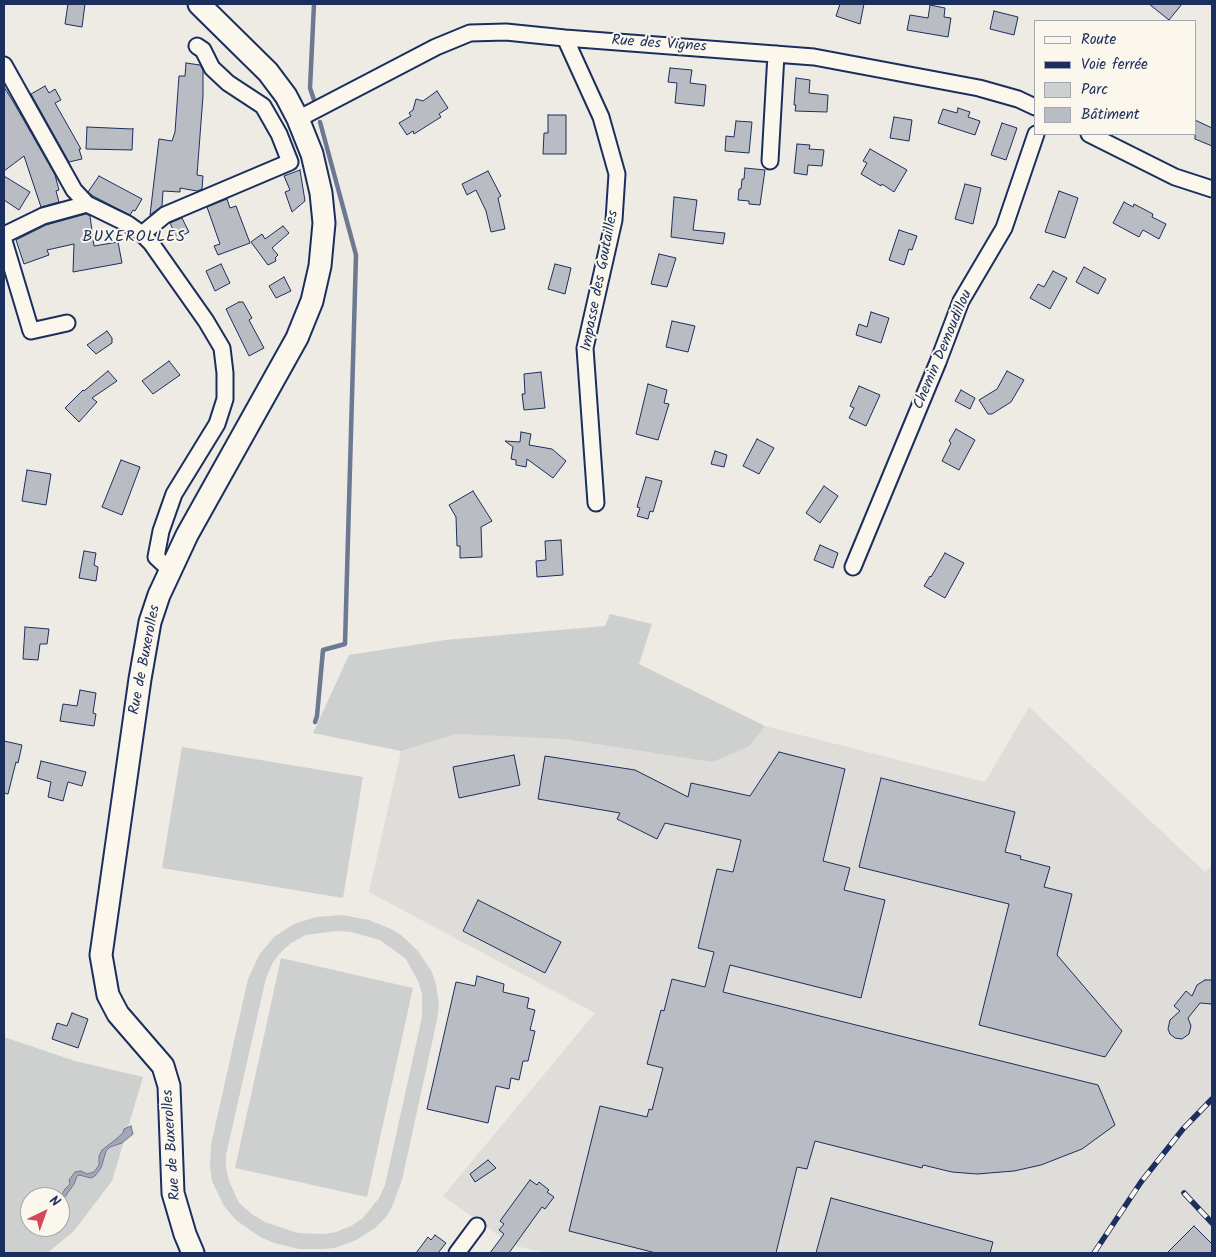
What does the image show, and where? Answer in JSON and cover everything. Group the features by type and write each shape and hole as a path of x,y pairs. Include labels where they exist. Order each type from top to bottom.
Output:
{"street":[{"name":"Rue de Buxerolles","path":"188,4 240,44"},
{"name":"Rue de Buxerolles","path":"193,1253 185,1234 173,1193 169,1086 163,1066 118,1014 108,995 101,956 144,660 150,622 159,595 163,563 186,535 297,338 312,301 320,266 324,224 321,193 312,154 298,119 286,96 268,72 199,4"},
{"name":"Rue des Vignes","path":"298,119 436,47 470,33 506,32 814,57 979,88 1018,99 1034,107"},
{"name":"Impasse des Goutailles","path":"566,38 601,117 617,174 614,220 585,348 596,503"},
{"path":"142,234 165,215 290,162 279,134 263,106 228,83 212,68 203,50 197,46"},
{"path":"770,160 776,54"},
{"path":"4,66 74,190 87,204 128,224 151,243 206,321 222,348 225,373 225,399 217,424 174,494 161,531 163,563"},
{"name":"Chemin Demoudillou","path":"853,567 938,362 961,301 1004,228 1036,135"},
{"path":"1091,135 1175,176 1212,190"},
{"path":"4,235 43,216 87,204"},
{"path":"4,240 31,331 67,323"},
{"path":"457,1253 477,1226"}],"shaded area":[{"path":"1029,707 1205,872 1212,865 1212,1253 546,1253 512,1245 443,1196 595,1013 369,892 401,751 456,734 750,746 765,726 985,782"},
{"path":"131,1126 133,1134 122,1143 110,1147 106,1151 101,1168 95,1176 91,1178 79,1175 70,1190 70,1187 67,1187 70,1184 69,1180 75,1172 81,1171 87,1174 94,1172 99,1165 99,1156 102,1150 123,1133 124,1129"}],"green space":[{"path":"610,614 652,624 639,664 765,726 750,746 712,762 565,739 456,734 401,751 313,733 349,655 445,640 605,626"},
{"path":"182,747 363,777 343,898 162,868"},
{"path":"342,915 369,920 401,935 418,951 432,972 439,1004 402,1180 392,1207 386,1217 375,1228 356,1240 335,1248 299,1249 274,1243 260,1237 236,1220 224,1206 212,1181 210,1167 211,1145 248,979 259,955 274,937 294,924 316,917","holes":["336,931 351,932 380,940 406,959 419,983 422,994 422,1017 385,1185 379,1198 363,1218 351,1226 324,1234 298,1233 265,1222 239,1203 229,1181 226,1155 266,978 273,962 291,943 306,935"]},
{"path":"281,958 413,988 367,1197 235,1168"},
{"path":"4,1037 75,1061 143,1077 112,1181 74,1231 70,1234 70,1187 20,1187 20,1237 67,1237 47,1253 4,1253"}],"building":[{"path":"68,4 85,4 82,27 65,24"},
{"path":"840,4 864,4 860,24 836,16"},
{"path":"1149,4 1182,4 1169,20"},
{"path":"930,5 945,8 944,17 951,18 948,37 907,30 910,15 928,18"},
{"path":"994,11 1018,17 1014,35 990,29"},
{"path":"186,63 200,65 203,70 197,175 203,176 202,189 197,191 180,188 180,192 163,191 162,206 150,215 159,139 172,141 175,132 179,76 185,76"},
{"path":"670,68 692,70 690,83 706,85 704,106 675,103 677,83 668,82"},
{"path":"796,78 810,80 809,93 828,95 827,112 795,111"},
{"path":"45,86 49,93 55,89 61,100 55,103 81,149 79,149 82,159 69,162 31,94"},
{"path":"4,87 55,175 59,190 56,191 59,202 41,207 24,156 4,171"},
{"path":"437,91 448,108 439,114 441,117 414,134 413,131 407,135 399,123 411,116 409,113 413,110 416,99 423,101"},
{"path":"958,108 970,112 968,117 980,121 975,135 938,123 943,109 957,113"},
{"path":"548,115 566,115 566,154 543,154 544,133 548,133"},
{"path":"894,117 912,120 909,141 890,138"},
{"path":"1196,120 1212,128 1212,146 1195,139"},
{"path":"736,121 752,122 749,153 725,151 726,136 734,137"},
{"path":"1002,123 1017,128 1006,160 991,155"},
{"path":"87,127 133,128 132,150 86,149"},
{"path":"797,144 810,145 809,149 824,150 822,166 808,165 807,175 794,173"},
{"path":"870,149 907,170 894,192 861,174 867,163 863,161"},
{"path":"745,168 765,170 760,205 738,200"},
{"path":"300,170 305,201 292,212 285,192 290,190 284,176"},
{"path":"488,171 501,196 498,198 505,229 491,232 486,211 476,190 467,195 462,184"},
{"path":"4,176 30,192 19,210 4,200"},
{"path":"99,176 142,199 135,211 133,210 130,215 88,192"},
{"path":"965,184 981,188 973,224 955,219"},
{"path":"1059,191 1078,198 1065,238 1045,232"},
{"path":"674,197 697,200 693,230 725,233 723,244 671,237"},
{"path":"227,199 230,208 236,206 250,243 218,255 214,246 220,244 207,207"},
{"path":"1124,202 1133,207 1134,204 1153,214 1152,217 1166,224 1159,239 1143,230 1139,237 1113,223"},
{"path":"86,214 90,216 94,246 118,242 122,263 73,272 74,244 47,250 49,255 24,264 16,240 46,225"},
{"path":"182,218 189,232 177,238 170,223"},
{"path":"283,226 289,233 272,248 278,255 275,258 276,261 268,265 251,242 262,234 265,239"},
{"path":"899,230 917,236 912,250 909,249 904,265 889,260"},
{"path":"659,254 676,258 667,287 651,284"},
{"path":"221,264 230,283 215,291 206,271"},
{"path":"555,264 571,268 565,294 548,289"},
{"path":"1084,267 1106,279 1098,294 1076,282"},
{"path":"1053,271 1067,278 1050,309 1030,298 1038,284 1044,287"},
{"path":"284,277 291,291 276,298 269,286"},
{"path":"239,302 243,302 252,318 249,320 264,348 249,356 226,309"},
{"path":"871,312 889,318 881,343 856,335 859,324 867,327"},
{"path":"672,321 695,326 688,352 666,347"},
{"path":"107,331 112,338 112,343 96,354 87,345"},
{"path":"169,361 180,375 153,394 142,381"},
{"path":"108,371 117,381 92,398 97,402 79,422 65,408 83,390"},
{"path":"1007,371 1024,380 1011,402 992,414 988,414 979,400 997,389"},
{"path":"541,372 545,408 524,410 522,394 525,394 524,374"},
{"path":"648,384 667,390 664,403 669,404 658,440 636,434"},
{"path":"859,386 880,395 866,426 849,418 854,408 850,406"},
{"path":"961,390 975,398 970,409 955,401"},
{"path":"956,429 975,440 959,470 942,461 951,443 949,441"},
{"path":"521,432 531,434 529,445 552,449 566,461 553,478 527,459 526,467 516,465 516,460 511,459 513,447 505,441 520,442"},
{"path":"757,439 774,448 759,474 743,466"},
{"path":"715,451 727,455 724,467 711,464"},
{"path":"121,460 140,467 122,515 102,507"},
{"path":"27,470 51,474 46,505 22,501"},
{"path":"646,477 662,481 653,512 650,511 648,519 637,516 640,508 637,507"},
{"path":"824,486 838,496 820,523 806,513"},
{"path":"473,491 492,521 481,527 482,557 460,558 460,546 457,546 456,517 449,505"},
{"path":"561,540 563,575 537,577 536,561 546,560 545,541"},
{"path":"820,545 838,553 833,568 814,560"},
{"path":"84,551 96,553 94,565 98,567 96,581 79,578"},
{"path":"945,553 964,563 945,598 924,586"},
{"path":"25,627 49,629 47,644 40,644 38,660 23,659"},
{"path":"80,690 96,693 93,713 96,714 94,726 60,721 63,704 77,706"},
{"path":"4,741 22,745 8,794 4,793"},
{"path":"779,752 845,769 823,861 850,868 844,890 885,900 861,998 730,965 723,992 1098,1085 1115,1125 1082,1149 1041,1165 1014,1171 977,1174 952,1172 923,1165 922,1168 815,1141 807,1169 797,1167 776,1253 656,1253 569,1231 600,1106 647,1117 649,1109 652,1110 663,1068 647,1064 661,1010 664,1011 672,979 705,987 714,952 698,948 717,869 733,872 741,840 665,823 657,839 617,819 620,813 538,799 545,756 635,770 688,797 691,783 750,796"},
{"path":"514,755 520,785 459,798 453,767"},
{"path":"41,761 86,772 82,786 68,782 63,801 48,797 51,782 37,778"},
{"path":"881,778 1015,812 1005,852 1021,856 1020,859 1050,867 1044,887 1072,894 1057,955 1122,1031 1105,1057 979,1025 1009,904 859,867"},
{"path":"478,900 561,942 545,973 463,931"},
{"path":"477,976 504,984 503,992 529,998 527,1008 535,1010 530,1030 535,1031 528,1061 523,1061 519,1080 511,1078 509,1089 496,1086 488,1123 427,1109 456,982 475,986"},
{"path":"1205,980 1212,980 1212,1004 1200,1003 1188,1018 1191,1026 1189,1034 1182,1039 1175,1038 1168,1029 1170,1020 1180,1011 1174,1006 1186,991 1192,996 1197,985"},
{"path":"72,1013 88,1019 78,1048 52,1039 57,1023 67,1026"},
{"path":"488,1160 496,1168 475,1182 470,1174"},
{"path":"530,1180 537,1185 539,1182 554,1197 545,1209 542,1207 509,1253 490,1253 504,1234 499,1230 504,1224 500,1221"},
{"path":"831,1198 993,1242 990,1253 816,1253"},
{"path":"1194,1226 1212,1244 1212,1253 1167,1253"},
{"path":"435,1235 446,1243 438,1253 416,1253 428,1237 431,1240"}],"waterway":[{"path":"314,4 310,88 314,100"},
{"path":"315,722 323,650 345,644 356,255 320,122"}],"railway":[{"path":"1094,1253 1141,1182 1183,1129 1212,1099"},
{"path":"1184,1193 1212,1223"}],"district":[{"name":"BUXEROLLES","path":"134,238"}]}
